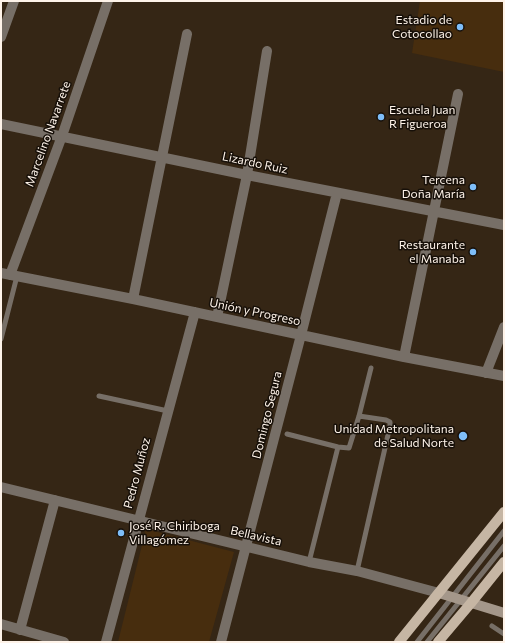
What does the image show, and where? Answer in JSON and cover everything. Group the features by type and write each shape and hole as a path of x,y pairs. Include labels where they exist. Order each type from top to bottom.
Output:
{"main road":[{"path":"399,642 504,512"},
{"path":"438,642 504,562"}],"street":[{"path":"1,37 14,1"},
{"name":"Marcelino Navarrete","path":"9,275 62,136 108,1"},
{"path":"133,299 187,34"},
{"path":"217,317 247,175 267,51"},
{"path":"404,357 435,212 458,94"},
{"name":"Lizardo Ruiz","path":"1,124 504,226"},
{"name":"Domingo Segura","path":"221,642 336,193"},
{"name":"Unión y Progreso","path":"9,275 301,334 404,357 486,373 503,378"},
{"name":"Pedro Muñoz","path":"106,642 195,312"},
{"path":"486,373 504,327"},
{"name":"Bellavista","path":"1,487 309,562 357,571 456,598 504,613"},
{"path":"20,630 56,500"},
{"path":"1,624 64,642"}],"lane":[{"path":"1,339 9,275"},
{"path":"287,434 346,449 350,446 371,368"},
{"path":"98,396 168,411"},
{"path":"357,571 390,426 390,422 386,420 359,416"},
{"path":"309,562 338,447"},
{"path":"427,642 456,598 504,531"},
{"path":"417,642 504,546"},
{"path":"492,626 504,634"}],"shaded area":[{"name":"Estadio de Cotocollao","path":"420,1 504,1 504,72 412,53"},
{"path":"146,529 234,552 209,642 118,642"}],"place":[{"name":"Estadio de Cotocollao","path":"460,27"},
{"name":"Escuela Juan R Figueroa","path":"381,117"},
{"name":"Tercena Doña María","path":"473,187"},
{"name":"Restaurante el Manaba","path":"473,252"},
{"name":"Unidad Metropolitana de Salud Norte","path":"463,436"},
{"name":"José R. Chiriboga Villagómez","path":"121,533"}]}
